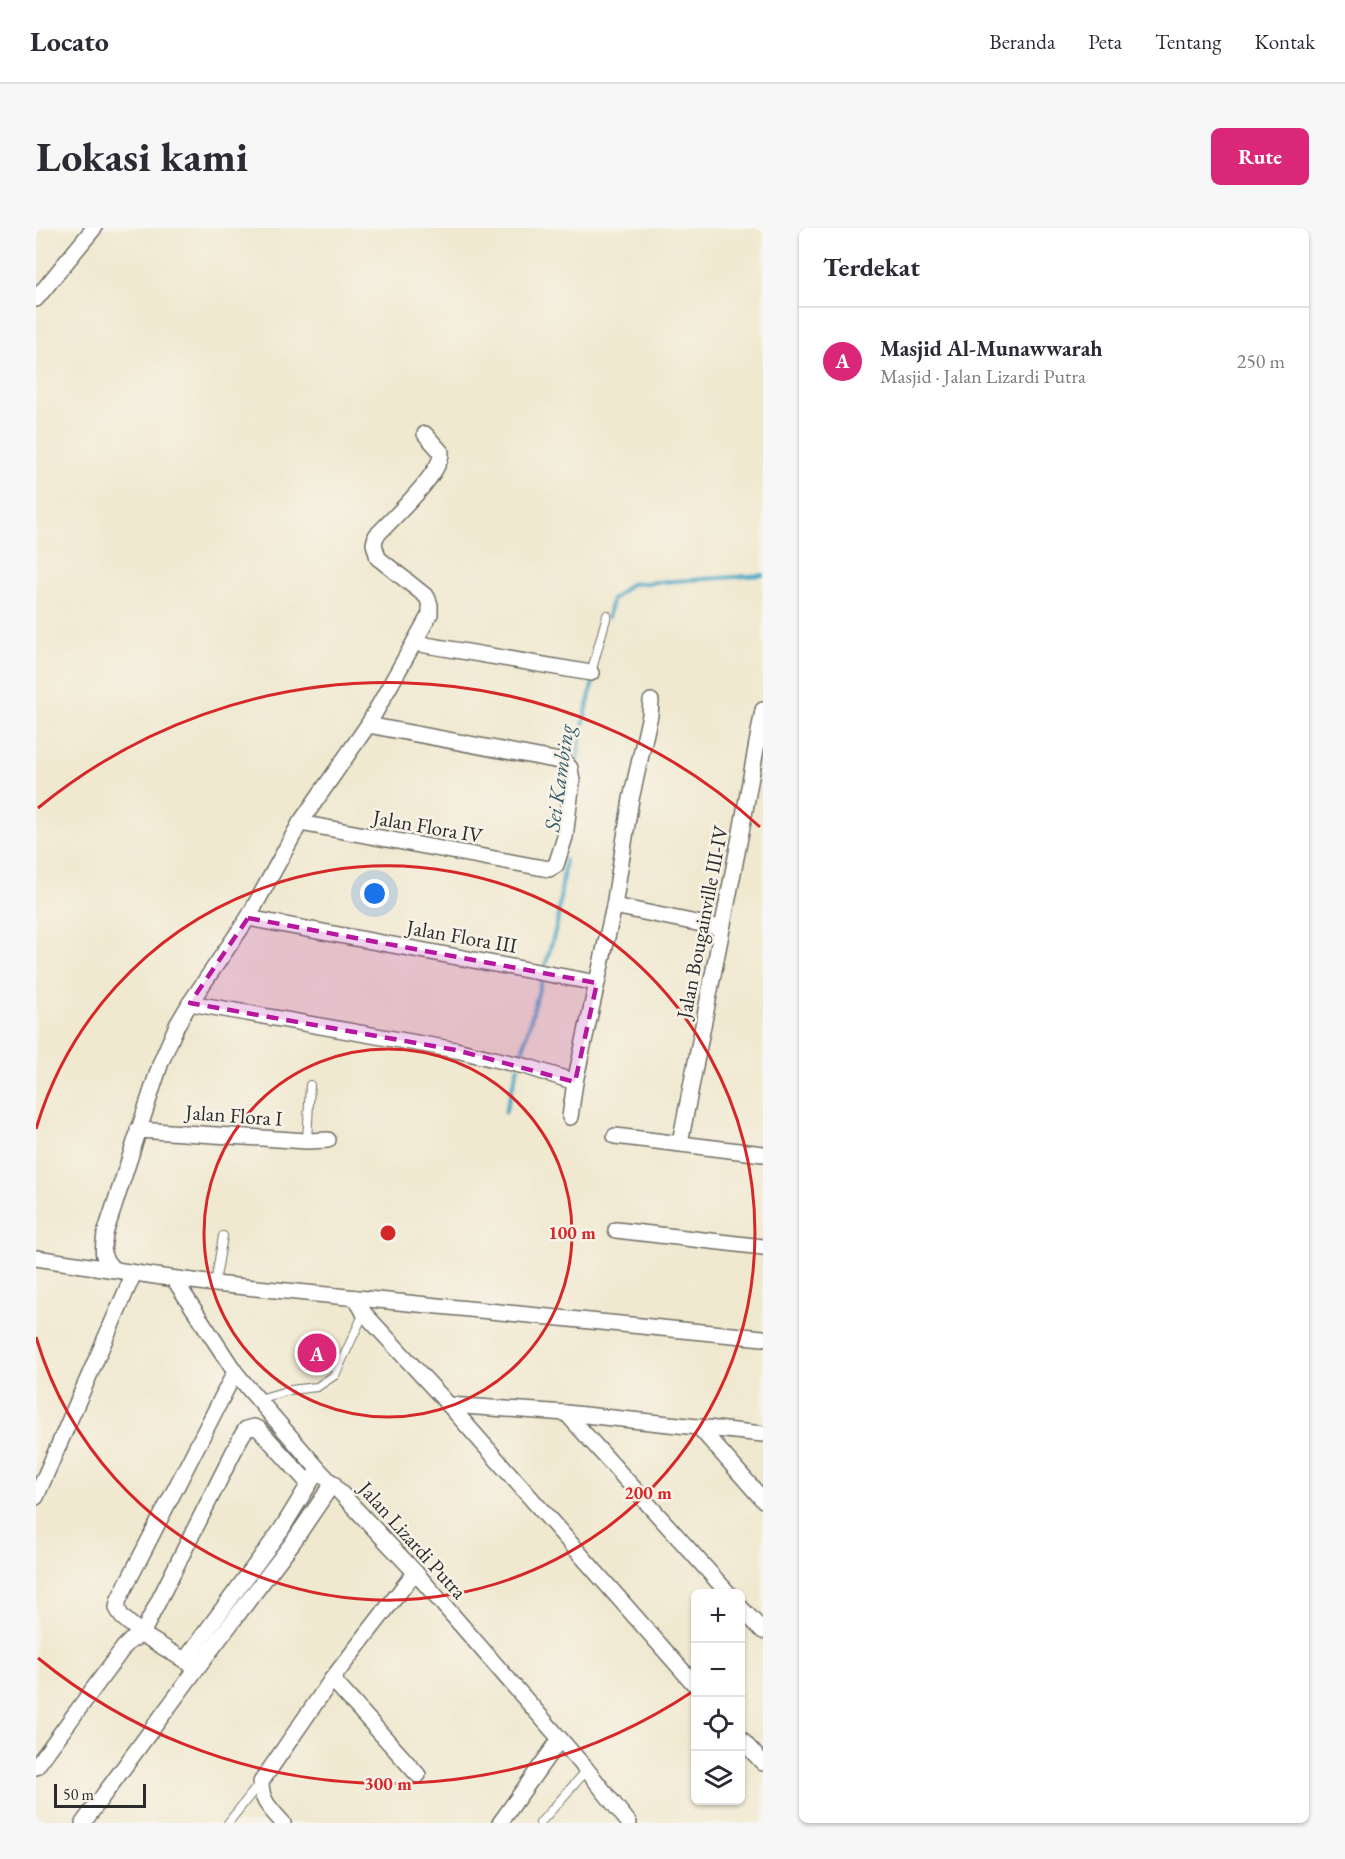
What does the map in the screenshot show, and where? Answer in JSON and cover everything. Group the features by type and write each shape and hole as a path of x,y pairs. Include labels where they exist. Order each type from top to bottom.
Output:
{"street":[{"path":"36,299 94,228"},
{"path":"114,1269 106,1263 103,1254 105,1234 160,1062 177,1025 248,918 300,824 368,725 430,614 427,597 378,558 374,544 376,536 427,481 442,458 441,452 424,434"},
{"path":"414,643 591,673"},
{"path":"570,1117 575,1082 614,906 627,822 650,716 651,701"},
{"name":"Jalan Bougainville III-IV","path":"680,1143 763,710"},
{"name":"Jalan Flora IV","path":"300,824 549,869 556,865 565,837 572,781 570,768 565,762 368,725"},
{"path":"614,906 721,928"},
{"name":"Jalan Flora III","path":"248,918 597,983"},
{"path":"190,1003 456,1050 575,1082"},
{"name":"Jalan Flora I","path":"138,1130 307,1141 328,1140"},
{"path":"615,1136 763,1154"},
{"path":"616,1230 763,1247"},
{"path":"36,1258 215,1284 763,1338"},
{"path":"36,1497 134,1273"},
{"name":"Jalan Lizardi Putra","path":"174,1279 246,1384 319,1470 415,1572 587,1770 629,1823"},
{"path":"356,1298 364,1313 449,1405 691,1680"},
{"path":"191,1664 132,1626 117,1608 119,1599 246,1384"},
{"path":"449,1405 566,1413 763,1434"},
{"path":"566,1413 725,1589"},
{"path":"699,1427 763,1500"},
{"path":"36,1767 130,1641 132,1626 246,1429 259,1429 309,1484"},
{"path":"83,1823 319,1470"},
{"path":"191,1664 293,1542 333,1483"},
{"path":"281,1530 293,1542"},
{"path":"283,1823 263,1799 261,1782 332,1679 415,1572"},
{"path":"745,1612 763,1632"},
{"path":"332,1679 418,1775"},
{"path":"500,1823 560,1740"},
{"path":"745,1743 763,1763"}],"lane":[{"path":"591,673 607,615"},
{"path":"307,1141 310,1085"},
{"path":"215,1284 223,1236"},
{"path":"246,1384 290,1390 317,1387 335,1376 364,1313"},
{"path":"540,1823 587,1770"},
{"path":"228,1823 261,1782"}],"highlighted area":[{"path":"248,918 597,983 575,1082 456,1050 190,1003"}],"waterway":[{"name":"Sei Kambing","path":"608,617 612,600 630,584 763,575"},
{"name":"Sei Kambing","path":"576,769 581,734 594,677"},
{"name":"Sei Kambing","path":"544,970 557,924 565,860"},
{"name":"Sei Kambing","path":"520,1060 542,978"},
{"name":"Sei Kambing","path":"505,1113 518,1067"}],"place":[{"name":"Masjid Al-Munawwarah","path":"317,1353"}]}
